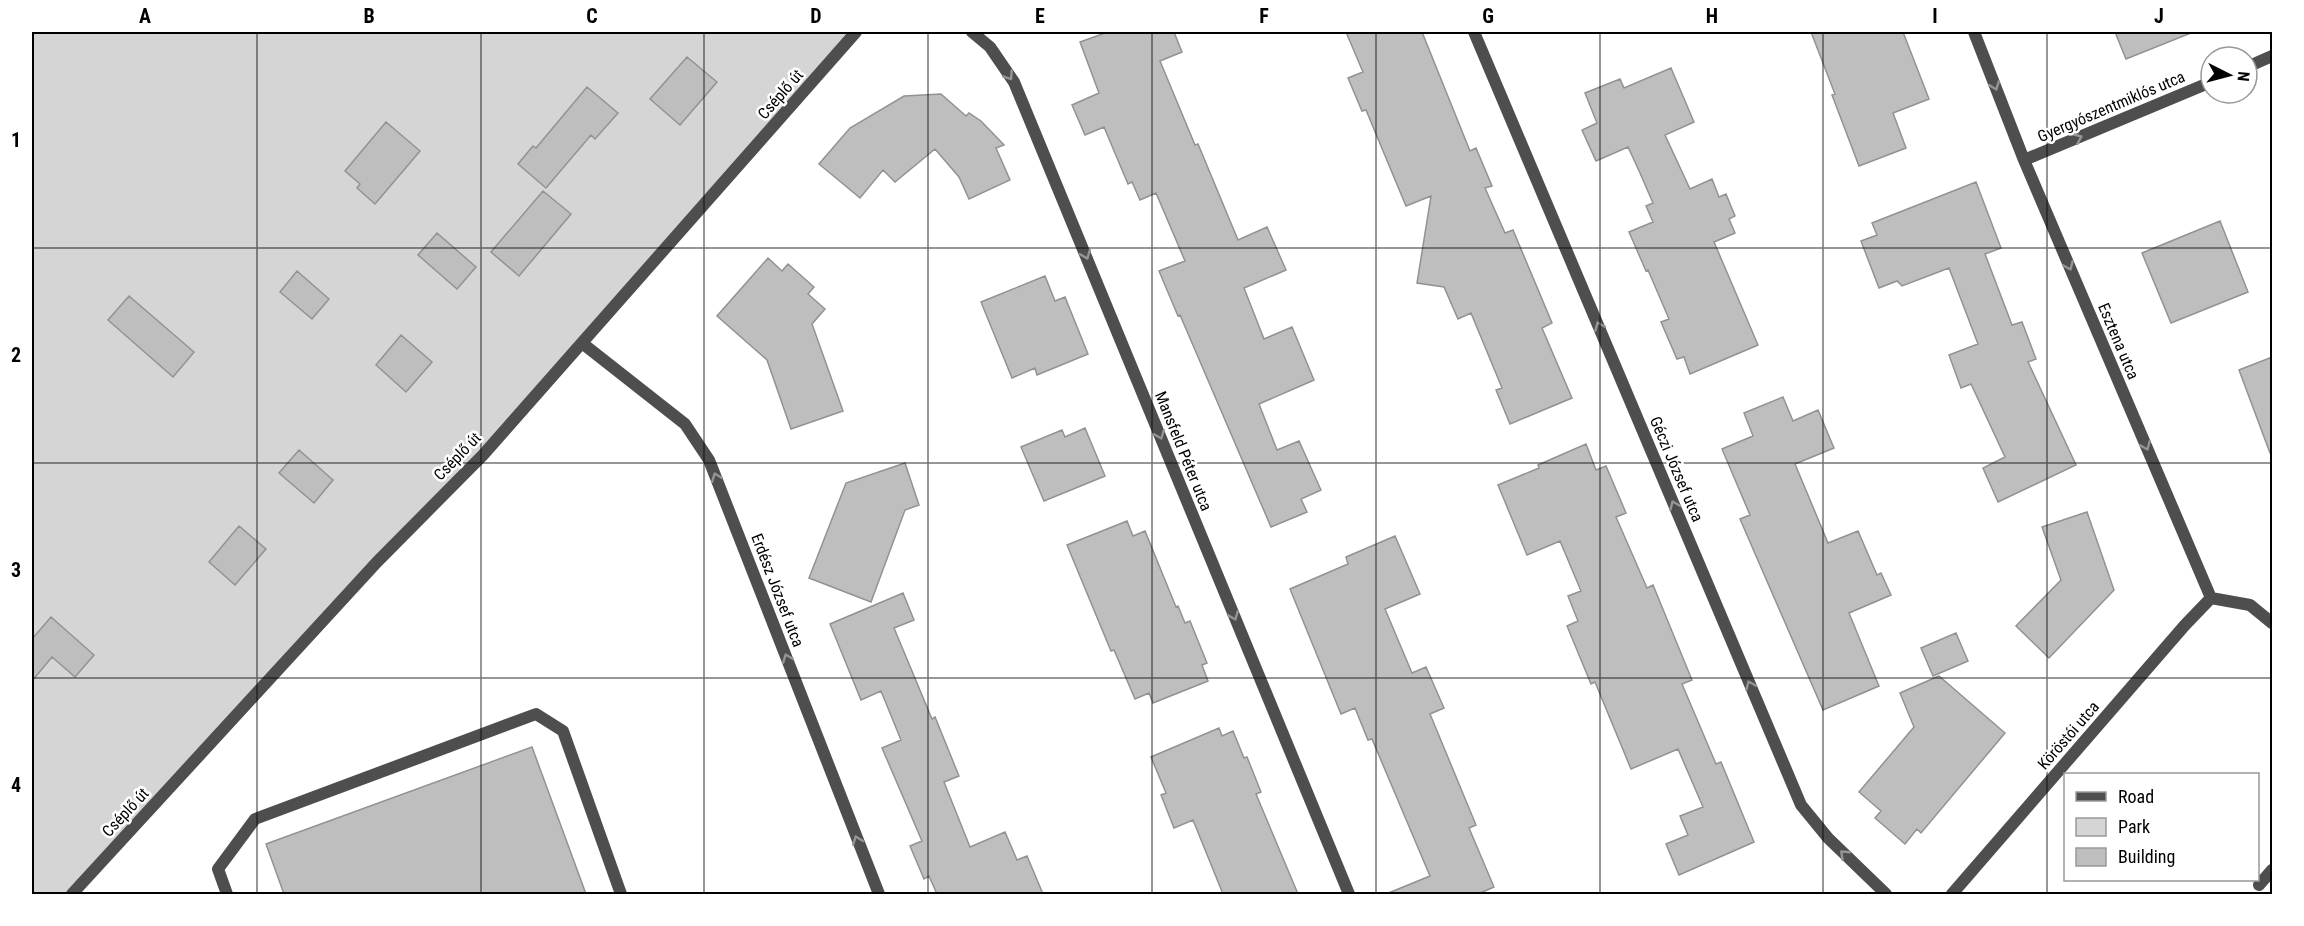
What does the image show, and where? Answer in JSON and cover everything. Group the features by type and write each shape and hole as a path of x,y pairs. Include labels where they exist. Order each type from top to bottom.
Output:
{"street":[{"name":"Cséplő út","path":"72,894 376,562 483,455 856,32"},
{"name":"Mansfeld Péter utca","path":"972,32 990,47 1014,82 1349,894"},
{"name":"Géczi József utca","path":"1474,32 1801,805 1828,838 1886,894"},
{"name":"Esztena utca","path":"1974,32 2024,160 2211,598"},
{"name":"Gyergyószentmiklós utca","path":"2024,160 2199,87"},
{"name":"Erdész József utca","path":"582,344 685,424 709,460 879,894"},
{"path":"2211,598 2250,604 2272,623"},
{"name":"Köröstói utca","path":"1952,894 2211,598"},
{"path":"227,894 218,869 255,819 536,714 563,731 621,894"},
{"path":"2259,885 2272,870"}],"green space":[{"path":"32,32 856,32 582,343 73,894 32,894"}],"building":[{"path":"1108,32 1174,32 1182,52 1160,61 1238,240 1267,227 1286,270 1244,288 1264,339 1292,327 1314,380 1259,404 1277,450 1299,441 1321,490 1301,499 1307,512 1271,527 1159,271 1185,261 1156,193 1140,200 1132,182 1128,184 1104,127 1085,135 1072,105 1099,93 1080,42"},
{"path":"1346,32 1422,32 1470,151 1476,148 1492,186 1485,188 1505,233 1513,230 1552,323 1542,328 1572,398 1510,424 1496,390 1502,388 1471,313 1458,319 1444,287 1417,283 1431,196 1406,206 1366,110 1362,111 1348,78 1363,72"},
{"path":"1811,32 1903,32 1929,99 1893,113 1906,148 1859,166"},
{"path":"2115,32 2190,32 2191,33 2126,59"},
{"path":"687,57 717,82 680,125 650,99"},
{"path":"1671,68 1694,122 1665,135 1690,189 1712,179 1719,197 1726,194 1735,216 1729,219 1735,233 1714,242 1758,345 1690,374 1684,357 1677,359 1661,322 1669,319 1629,232 1653,222 1646,206 1653,203 1640,173 1628,147 1596,161 1582,130 1597,123 1585,93 1620,79 1624,88"},
{"path":"587,87 618,113 595,139 591,135 546,188 518,164 533,146 536,148"},
{"path":"941,94 966,116 969,113 981,121 1004,145 996,148 1010,180 969,199 959,177 935,149 895,182 883,170 860,198 819,164 850,128 904,96"},
{"path":"386,122 420,151 375,204 357,188 360,184 345,171"},
{"path":"1976,182 2001,248 1985,254 2012,325 2022,322 2036,359 2028,362 2076,465 1998,502 1983,468 2005,457 1971,384 1961,388 1949,355 1978,344 1949,268 1902,286 1897,281 1879,288 1861,241 1877,235 1872,223"},
{"path":"543,191 571,214 519,276 491,252"},
{"path":"2220,221 2248,292 2171,323 2142,253"},
{"path":"437,233 476,267 457,289 418,255"},
{"path":"768,258 782,271 788,264 814,287 808,294 825,309 812,324 843,411 791,429 767,360 717,316"},
{"path":"297,271 329,299 312,319 280,292"},
{"path":"1045,276 1055,301 1065,297 1088,354 1037,375 1035,368 1012,378 981,302"},
{"path":"129,296 194,352 173,377 108,320"},
{"path":"401,335 432,362 406,392 376,365"},
{"path":"2272,357 2272,453 2270,453 2239,370"},
{"path":"1783,397 1793,421 1818,410 1834,448 1795,464 1828,543 1858,531 1877,575 1881,573 1891,595 1849,613 1879,686 1823,710 1740,519 1750,515 1722,449 1753,436 1744,413"},
{"path":"1085,428 1105,476 1044,501 1021,447 1062,430 1065,437"},
{"path":"1586,444 1596,470 1606,466 1626,513 1616,517 1647,588 1653,585 1692,680 1682,684 1716,764 1721,762 1754,842 1679,875 1666,844 1688,835 1680,816 1703,807 1678,749 1631,769 1595,682 1591,684 1567,626 1578,621 1568,596 1581,591 1560,541 1527,555 1498,485 1539,468 1538,465"},
{"path":"299,450 333,480 314,503 279,473"},
{"path":"905,463 919,505 905,510 871,602 809,578 846,483"},
{"path":"2087,512 2114,590 2049,658 2016,626 2061,580 2042,527"},
{"path":"1127,521 1133,536 1145,531 1176,607 1178,606 1185,623 1190,621 1207,663 1202,665 1208,681 1153,703 1149,693 1135,699 1114,650 1111,651 1067,545"},
{"path":"239,526 266,549 235,585 209,562"},
{"path":"1395,536 1420,594 1385,609 1412,673 1426,667 1444,708 1430,714 1476,825 1469,828 1494,887 1478,894 1386,894 1430,876 1372,739 1368,740 1355,708 1341,714 1290,589 1348,564 1346,557"},
{"path":"903,593 914,620 894,628 932,719 935,717 959,776 944,782 970,847 1005,832 1017,860 1027,856 1043,894 937,894 929,876 924,879 910,846 922,841 882,748 901,740 881,691 861,700 830,624"},
{"path":"51,617 94,655 75,677 52,657 32,681 32,639"},
{"path":"1956,633 1968,661 1933,676 1921,648"},
{"path":"1939,676 2005,733 1921,833 1917,829 1905,844 1875,818 1881,811 1859,792 1914,727 1900,693"},
{"path":"1219,728 1222,736 1233,731 1244,758 1247,757 1261,792 1256,794 1298,894 1223,894 1193,820 1174,828 1161,795 1166,793 1151,757"},
{"path":"532,747 586,894 284,894 266,844"}]}
